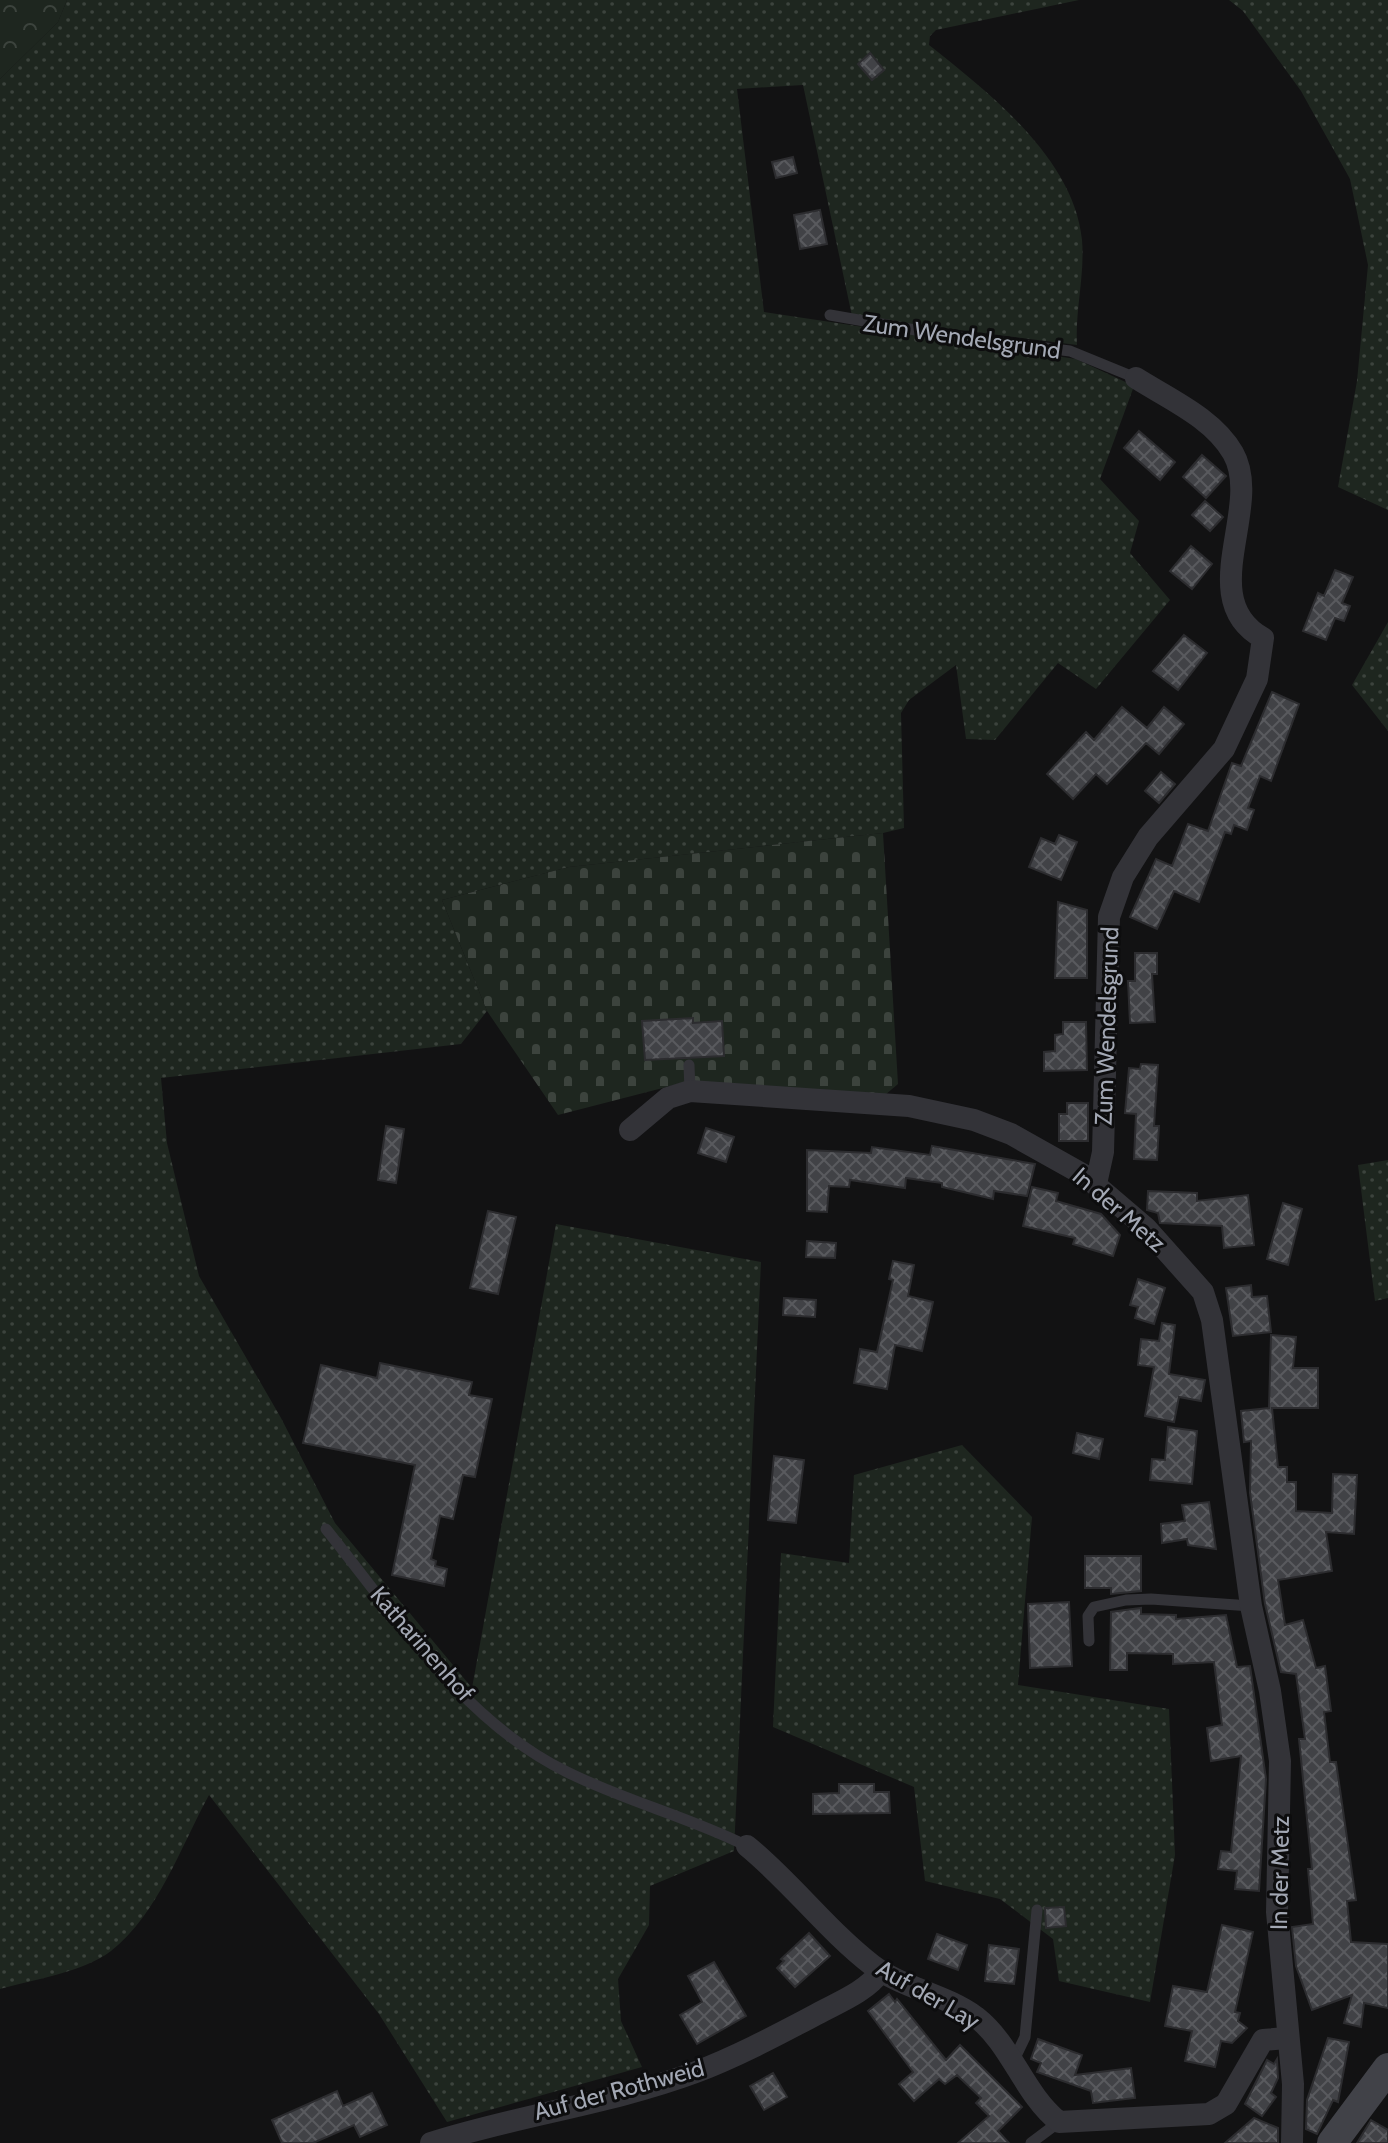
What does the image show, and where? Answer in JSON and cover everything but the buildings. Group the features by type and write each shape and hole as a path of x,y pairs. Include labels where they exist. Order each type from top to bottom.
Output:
{"main road":[{"path":"1332,2143 1388,2068"}],"street":[{"name":"Zum Wendelsgrund","path":"1096,1184 1103,1152 1109,917 1123,877 1148,837 1224,749 1257,679 1263,638 1250,630 1236,606 1230,587 1241,485 1234,454 1205,421 1136,378"},
{"name":"In der Metz","path":"690,1091 937,1110 1011,1134 1096,1184 1146,1228 1203,1292 1212,1320 1251,1606 1270,1691 1280,1761 1277,1912 1286,2038 1293,2084 1292,2143"},
{"path":"630,1130 668,1098 690,1091"},
{"name":"Auf der Lay","path":"747,1846 881,1971 976,2017 995,2036 1027,2089 1059,2122"},
{"name":"Auf der Rothweid","path":"431,2143 493,2123 603,2099 695,2073 767,2041 850,1996 875,1980 881,1971"},
{"path":"1059,2122 1084,2124 1134,2116 1209,2114 1226,2104 1263,2040 1286,2038"}],"lane":[{"name":"Zum Wendelsgrund","path":"830,315 950,336 1070,351 1136,378"},
{"path":"689,1065 690,1091"},
{"name":"Katharinenhof","path":"326,1529 456,1689 512,1736 567,1772 701,1823 747,1846"},
{"path":"1089,1641 1088,1616 1094,1607 1126,1600 1251,1606"},
{"path":"1012,2063 1025,2037 1037,1910"},
{"path":"1031,2143 1059,2122"}],"green space":[{"path":"0,0 67,0 58,22 0,79"},
{"path":"67,0 1079,0 936,30 930,36 929,45 1025,129 1063,182 1076,210 1082,240 1077,345 852,316 803,85 737,89 764,312 1076,359 1134,386 1100,479 1139,521 1130,553 1170,600 1096,689 1058,663 995,740 966,739 956,665 909,700 901,713 904,828 883,833 569,867 442,900 487,1011 461,1044 161,1078 167,1143 199,1276 281,1418 335,1523 472,1688 556,1224 761,1262 734,1851 650,1886 649,1925 618,1979 621,2021 642,2067 447,2122 379,2014 209,1795 155,1899 128,1936 111,1951 86,1965 0,1989 0,79 58,22"},
{"path":"1229,0 1388,0 1388,510 1338,487 1357,381 1368,265 1350,179 1301,91 1243,11"},
{"path":"1388,622 1388,731 1352,685"},
{"path":"883,833 898,1084 885,1095 686,1082 558,1115 487,1011 442,900 569,867"},
{"path":"1388,1160 1388,1298 1375,1301 1358,1165"},
{"path":"962,1445 1032,1517 1018,1685 1169,1709 1175,1855 1150,2002 1059,1981 1053,1939 1000,1899 925,1881 914,1787 773,1727 781,1553 849,1563 854,1475"}]}
